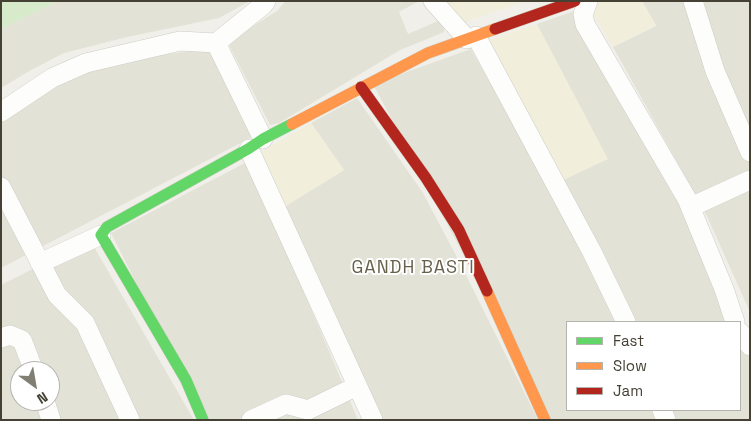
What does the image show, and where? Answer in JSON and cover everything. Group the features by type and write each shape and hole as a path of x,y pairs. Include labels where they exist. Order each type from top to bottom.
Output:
{"street":[{"path":"1,112 52,78 86,63 180,41 216,43 266,1"},
{"path":"433,1 471,38 592,252 626,321"},
{"path":"40,263 101,235 107,227 256,144 428,53 575,1"},
{"path":"588,1 583,14 585,24 688,199 735,321"},
{"path":"693,1 716,71 750,152"},
{"path":"216,43 256,144 252,158 373,420"},
{"path":"361,87 426,178 459,230 502,321 545,420"},
{"path":"691,207 750,180"},
{"path":"1,188 57,295 85,323 130,420"},
{"path":"101,235 186,380 203,420"},
{"path":"741,333 750,346"},
{"path":"1,338 10,335 22,340 30,361"},
{"path":"251,420 286,404 308,410 357,386"}],"shaded area":[{"path":"58,1 250,1 219,18 127,37 64,53 1,88 1,29"},
{"path":"284,1 419,1 399,12 408,34 440,20 444,32 400,50 279,123 270,125 230,47 229,41 277,11"},
{"path":"450,1 525,1 463,23 444,6"},
{"path":"597,1 642,1 656,25 613,47 594,15 594,5"},
{"path":"642,1 750,1 750,312 707,216 613,47 656,26"},
{"path":"577,10 667,173 740,321 629,321 557,183 537,24"},
{"path":"537,24 608,159 557,183 487,41"},
{"path":"206,49 212,50 252,137 1,268 1,112 77,68"},
{"path":"471,49 575,235 618,321 566,321 566,411 657,411 661,420 551,420 373,84"},
{"path":"357,98 423,193 538,420 372,420 281,209 344,170 311,123"},
{"path":"311,123 344,170 281,209 259,160 263,151"},
{"path":"245,163 250,164 358,420 205,420 111,233"},
{"path":"90,240 194,420 58,420 54,411 60,411 60,361 29,361 1,330 1,285"},
{"path":"741,325 750,343 750,420 672,420 668,411 741,411"},
{"path":"1,345 14,345 20,361 10,361 10,411 39,411 42,420 1,420"}],"green space":[{"path":"1,1 58,1 1,29"}],"traffic: fast":[{"path":"203,420 186,380 101,235 107,227 292,124"}],"traffic: slow":[{"path":"292,124 428,53 495,29"},
{"path":"487,291 545,420"}],"traffic: jam":[{"path":"495,29 575,1"},
{"path":"361,87 426,178 459,230 487,291"}],"district":[{"name":"GANDH BASTI","path":"413,268"}]}
